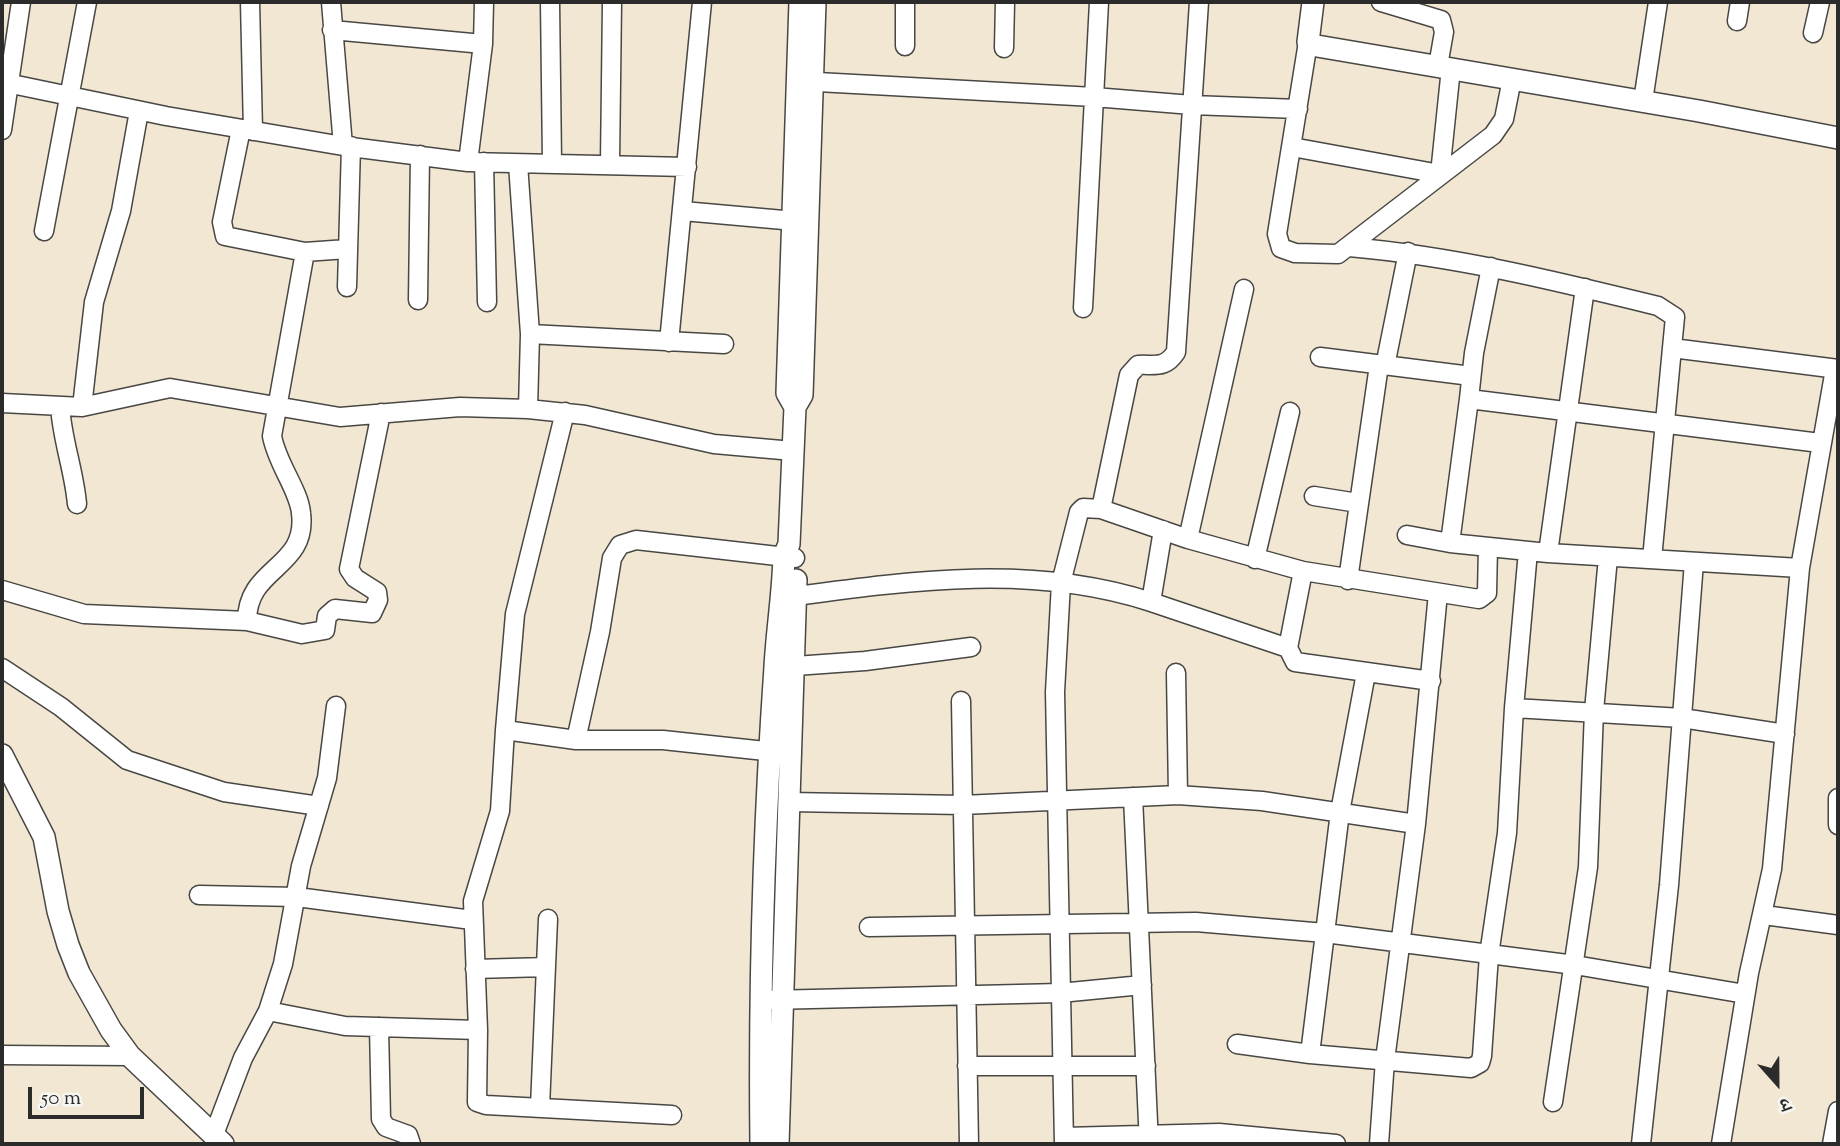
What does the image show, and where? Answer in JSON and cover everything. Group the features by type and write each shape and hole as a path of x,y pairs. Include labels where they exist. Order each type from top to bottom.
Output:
{"street":[{"path":"2,130 6,82 21,2"},
{"path":"44,231 87,2"},
{"path":"250,2 247,130 222,222 223,233 228,238 305,252 347,249"},
{"path":"331,2 347,146 347,287"},
{"path":"484,2 476,162 487,302"},
{"path":"550,2 552,162"},
{"path":"610,163 612,2"},
{"path":"669,342 702,2"},
{"path":"770,1143 760,1000 781,753 795,407 802,395 801,222 805,81 800,2"},
{"path":"805,81 815,2"},
{"path":"905,2 905,46"},
{"path":"1003,48 1005,2"},
{"path":"1083,308 1099,2"},
{"path":"1101,509 1129,375 1138,365 1167,363 1176,352 1199,2"},
{"path":"1312,2 1278,242 1289,252 1324,256 1338,254 1349,247 1500,127 1512,79"},
{"path":"1381,2 1432,15 1441,20 1445,67 1440,174"},
{"path":"1643,101 1658,2"},
{"path":"1737,21 1740,2"},
{"path":"1813,33 1820,2"},
{"path":"332,30 483,44"},
{"path":"1308,43 1837,136"},
{"path":"805,81 1094,97 1192,106 1298,109"},
{"path":"6,82 139,111 347,146 419,155 518,164 610,163 687,167"},
{"path":"82,407 94,302 121,211 139,111"},
{"path":"1292,147 1440,174"},
{"path":"418,300 419,155"},
{"path":"518,164 530,334 528,408"},
{"path":"683,211 801,222"},
{"path":"1349,247 1408,252 1491,267 1667,309 1675,317 1652,559"},
{"path":"247,621 250,596 254,588 289,556 301,526 302,511 274,449 272,436 305,252"},
{"path":"1348,580 1358,503 1382,365 1408,252"},
{"path":"1450,543 1471,376 1491,267"},
{"path":"1548,553 1585,288"},
{"path":"1188,539 1244,289"},
{"path":"530,334 724,344"},
{"path":"1672,348 1837,369 1820,443 1800,568 1772,869 1745,994 1721,1144"},
{"path":"1320,358 1471,376"},
{"path":"2,404 82,407 170,388 236,397 277,408 340,417 460,407 528,408 565,412 714,444 793,451"},
{"path":"1469,399 1566,414 1665,422 1820,443"},
{"path":"60,406 62,438 75,477 77,504"},
{"path":"565,412 515,614 500,811 476,884 472,920 478,1030 477,1102 486,1105 672,1115"},
{"path":"1255,559 1290,412"},
{"path":"2,590 84,614 247,621 302,634 325,630 327,617 335,608 368,613 375,610 377,592 355,578 349,569 381,413"},
{"path":"1314,496 1358,503"},
{"path":"1336,1144 1219,1133 1149,1140 1064,1141 1055,692 1061,583 1079,512 1083,508 1101,509 1188,539 1303,571 1479,599 1487,593 1488,547"},
{"path":"1151,602 1163,530"},
{"path":"1408,535 1450,543 1548,553 1800,568"},
{"path":"576,740 600,632 612,558 620,545 636,540 789,553"},
{"path":"1237,1044 1310,1054 1467,1068 1480,1063 1489,955 1507,833 1514,708 1528,551"},
{"path":"770,1143 781,1001 789,802 781,753 794,666 796,596 789,553"},
{"path":"1553,1102 1588,867 1594,711 1608,556"},
{"path":"1641,1144 1660,980 1694,562"},
{"path":"1303,571 1288,648 1295,662 1431,681"},
{"path":"796,596 932,579 986,576 1061,583 1116,590 1288,648"},
{"path":"1379,1144 1385,1060 1416,824 1438,593"},
{"path":"794,666 865,661 971,647"},
{"path":"2,668 45,695 127,760 224,792 319,806"},
{"path":"1176,673 1178,795"},
{"path":"1310,1054 1340,812 1366,673"},
{"path":"961,701 969,1144"},
{"path":"2,755 44,837 58,911 79,973 111,1030 130,1056 218,1141 243,1058 268,1011 287,950 301,866 327,778 336,706"},
{"path":"1514,708 1682,718 1785,734"},
{"path":"505,730 576,740 663,740 781,753"},
{"path":"789,802 963,805 1059,803 1178,795 1262,801 1416,824"},
{"path":"1133,797 1149,1140"},
{"path":"1838,798 1838,825"},
{"path":"199,895 297,897 472,920"},
{"path":"1764,915 1838,925"},
{"path":"540,1107 548,919"},
{"path":"869,927 1196,922 1325,933 1399,945 1575,965 1745,994"},
{"path":"475,969 546,967"},
{"path":"760,1000 1060,993 1142,985"},
{"path":"268,1011 345,1026 478,1030"},
{"path":"379,1027 381,1119 386,1127 408,1135 411,1144"},
{"path":"2,1055 130,1056"},
{"path":"967,1066 1146,1066"},
{"path":"1832,1144 1838,1111"}]}
